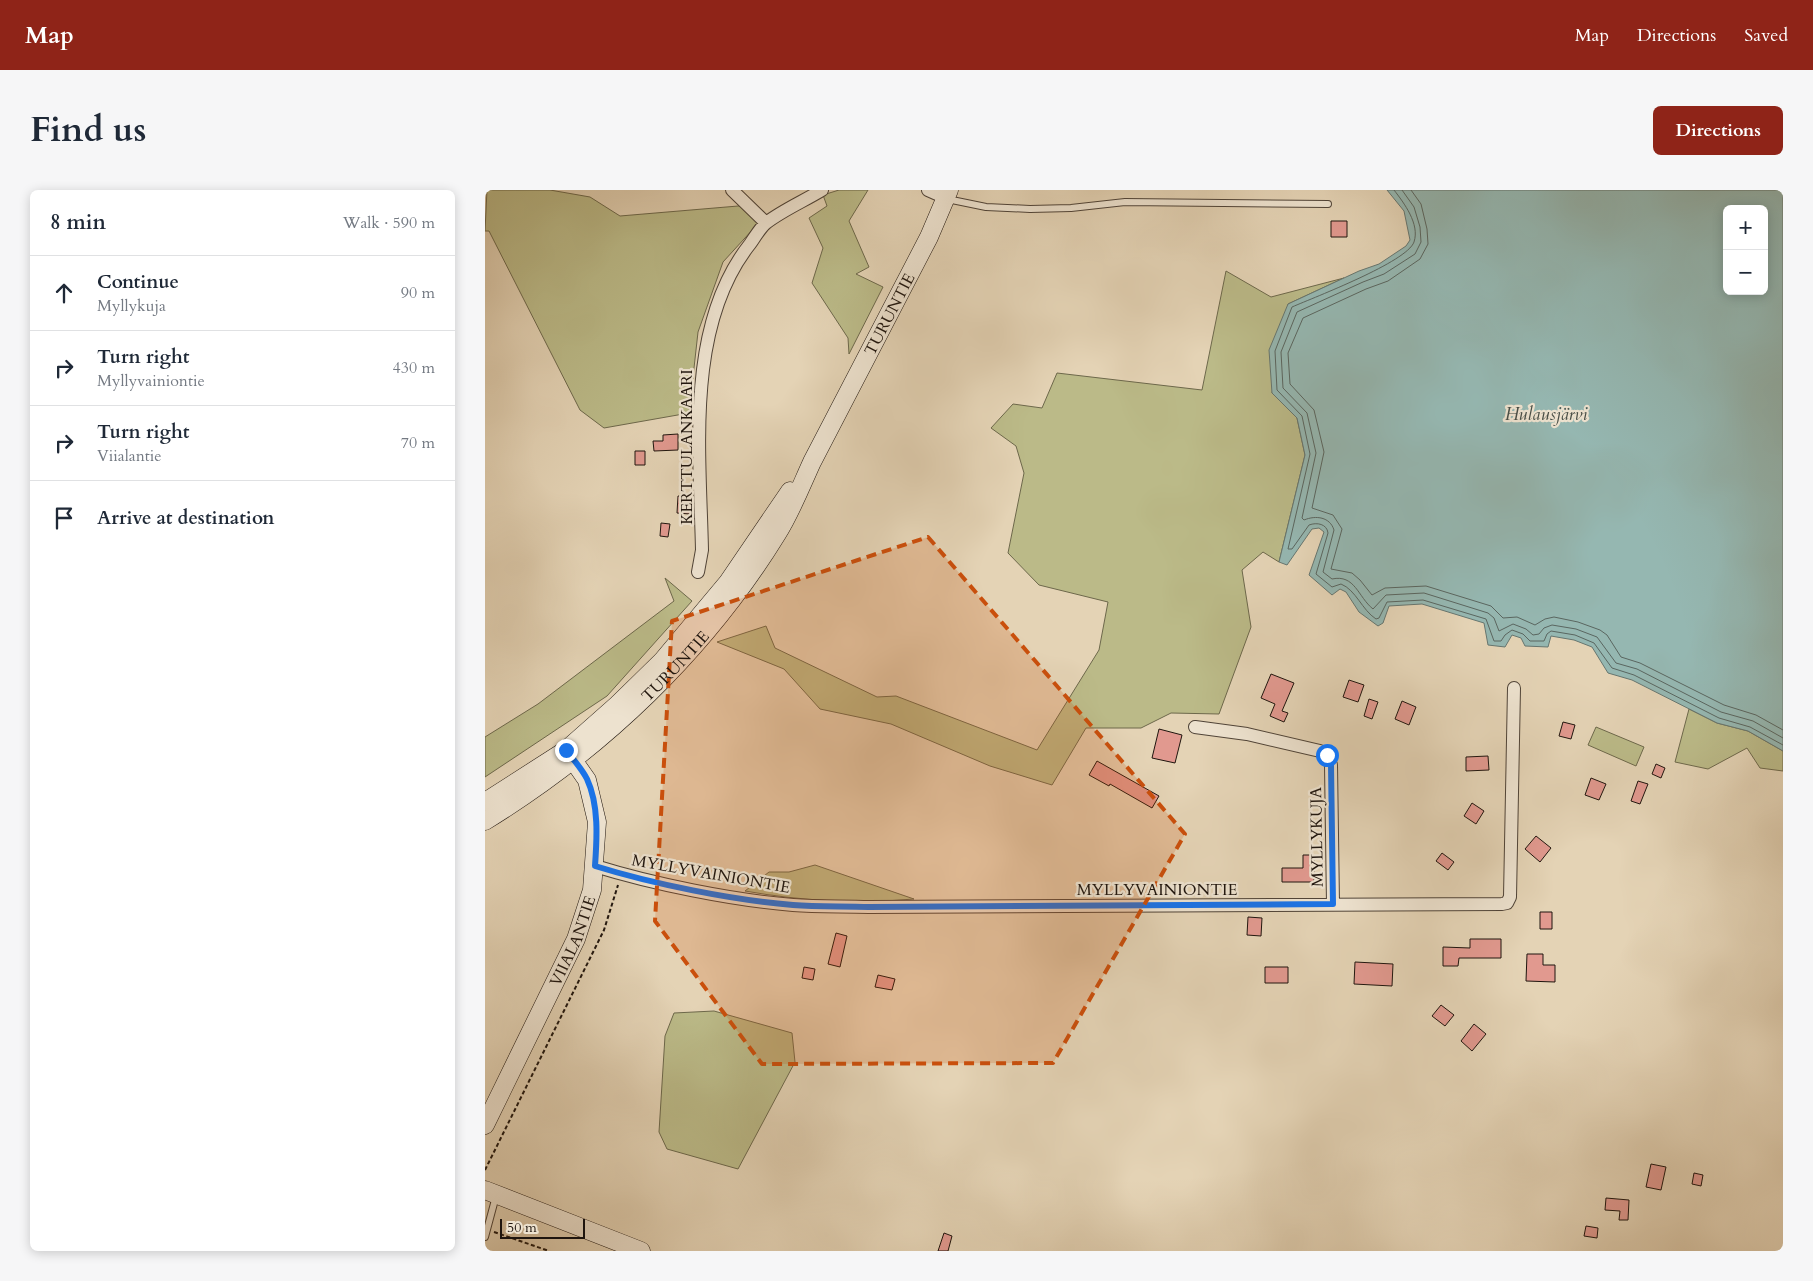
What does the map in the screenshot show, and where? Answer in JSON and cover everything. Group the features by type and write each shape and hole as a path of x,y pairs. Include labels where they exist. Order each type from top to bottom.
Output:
{"main road":[{"name":"TURUNTIE","path":"485,802 570,755 620,720 666,676 716,620 778,533 812,462 889,316 947,194"},
{"name":"TURUNTIE","path":"485,821 528,794 570,755"},
{"name":"VIIALANTIE","path":"485,1125 576,939 592,890 597,822 587,780 570,755"},
{"path":"491,1192 641,1251"}],"street":[{"path":"732,190 766,223"},
{"name":"KERTTULANKAARI","path":"698,572 702,550 699,405 703,358 725,284 739,256 766,223 822,190"},
{"path":"928,190 947,194"},
{"name":"MYLLYVAINIONTIE","path":"595,866 621,874 741,898 793,905 869,907 1501,904 1510,900 1514,688"},
{"name":"MYLLYKUJA","path":"1195,727 1247,734 1320,751 1327,755 1331,765 1333,904"}],"lane":[{"path":"947,194 986,207 1030,209 1071,208 1125,202 1328,204"},
{"path":"485,1237 491,1192"}],"path":[{"path":"485,1170 605,930 621,874"},
{"path":"487,1229 549,1251"}],"highlighted area":[{"path":"928,537 1185,834 1053,1063 762,1064 655,921 672,621"}],"shaded area":[{"path":"487,190 550,190 590,197 620,216 750,205 766,215 723,262 698,332 689,413 604,428 580,410 489,231 485,231"},
{"path":"839,190 868,190 849,221 869,267 856,274 883,287 849,354 848,338 812,283 823,248 809,218 827,206 823,195"},
{"path":"1226,271 1271,297 1344,278 1288,304 1272,393 1297,418 1305,455 1279,562 1263,552 1242,570 1251,627 1219,714 1171,713 1141,728 1086,728 1052,785 990,766 891,724 820,709 784,669 717,642 766,626 775,648 877,697 896,696 1037,750 1099,650 1108,602 1039,585 1008,553 1024,473 1016,446 991,428 1013,404 1042,408 1057,373 1202,390"},
{"path":"665,578 692,601 607,696 485,777 485,737 538,704 674,601"},
{"path":"1689,709 1717,723 1748,731 1783,751 1783,771 1760,768 1747,748 1708,769 1675,762"},
{"path":"1596,727 1644,747 1636,766 1588,745"},
{"path":"815,865 914,899 829,901 745,891 769,872 789,872"},
{"path":"714,1011 792,1033 795,1062 738,1169 667,1149 659,1132 665,1036 674,1013"}],"water":[{"name":"Hulausjärvi","path":"1387,190 1783,190 1783,751 1748,731 1717,723 1632,680 1608,673 1592,647 1574,640 1551,636 1548,647 1525,646 1521,638 1512,635 1505,647 1488,645 1484,623 1422,604 1389,606 1383,623 1378,626 1359,612 1346,592 1340,589 1332,595 1309,575 1324,532 1319,528 1312,529 1287,565 1279,562 1305,455 1297,418 1272,393 1269,350 1288,304 1359,271 1379,264 1406,246 1410,240 1404,211"}],"building":[{"path":"1331,221 1347,221 1347,237 1331,237"},
{"path":"678,434 678,450 654,451 653,441 663,441 663,435"},
{"path":"635,451 645,451 645,465 635,465"},
{"path":"678,496 691,497 690,514 677,513"},
{"path":"661,523 670,524 668,537 660,536"},
{"path":"1271,674 1294,683 1282,711 1288,713 1284,722 1270,716 1275,704 1261,698"},
{"path":"1349,680 1364,685 1358,702 1343,697"},
{"path":"1369,699 1378,702 1372,719 1364,716"},
{"path":"1402,701 1416,707 1409,725 1395,719"},
{"path":"1563,722 1575,725 1571,739 1559,736"},
{"path":"1159,729 1182,735 1175,763 1152,758"},
{"path":"1488,756 1489,770 1466,771 1466,757"},
{"path":"1097,761 1159,796 1152,808 1110,784 1109,786 1089,775"},
{"path":"1656,764 1665,768 1661,778 1652,774"},
{"path":"1591,778 1606,784 1599,800 1585,795"},
{"path":"1638,781 1648,784 1640,804 1631,801"},
{"path":"1472,803 1484,811 1476,824 1464,816"},
{"path":"1536,836 1551,848 1540,862 1525,849"},
{"path":"1442,853 1454,862 1448,870 1436,861"},
{"path":"1303,855 1314,855 1314,882 1282,882 1282,868 1303,868"},
{"path":"1540,912 1552,912 1552,929 1540,929"},
{"path":"1248,917 1262,918 1261,936 1247,935"},
{"path":"836,933 847,936 840,967 828,964"},
{"path":"1470,939 1501,939 1501,958 1459,958 1458,966 1443,966 1443,947 1470,948"},
{"path":"1527,954 1543,954 1543,965 1555,965 1555,982 1526,981"},
{"path":"1355,962 1393,964 1392,986 1354,984"},
{"path":"804,967 815,969 813,980 802,978"},
{"path":"1265,967 1288,967 1288,983 1265,983"},
{"path":"878,975 895,979 892,990 875,987"},
{"path":"1441,1005 1454,1015 1445,1026 1432,1016"},
{"path":"1474,1024 1486,1034 1472,1051 1461,1041"},
{"path":"1651,1164 1666,1167 1661,1190 1646,1187"},
{"path":"1694,1173 1703,1175 1701,1186 1692,1184"},
{"path":"1606,1198 1629,1200 1628,1220 1619,1220 1620,1211 1605,1210"},
{"path":"1586,1226 1598,1228 1597,1238 1584,1236"},
{"path":"944,1233 952,1236 948,1251 938,1251"}],"route":[{"path":"566,750 587,780 593,802 597,822 595,866 621,874 750,899 793,905 869,907 1333,904 1331,765 1327,755"}]}
